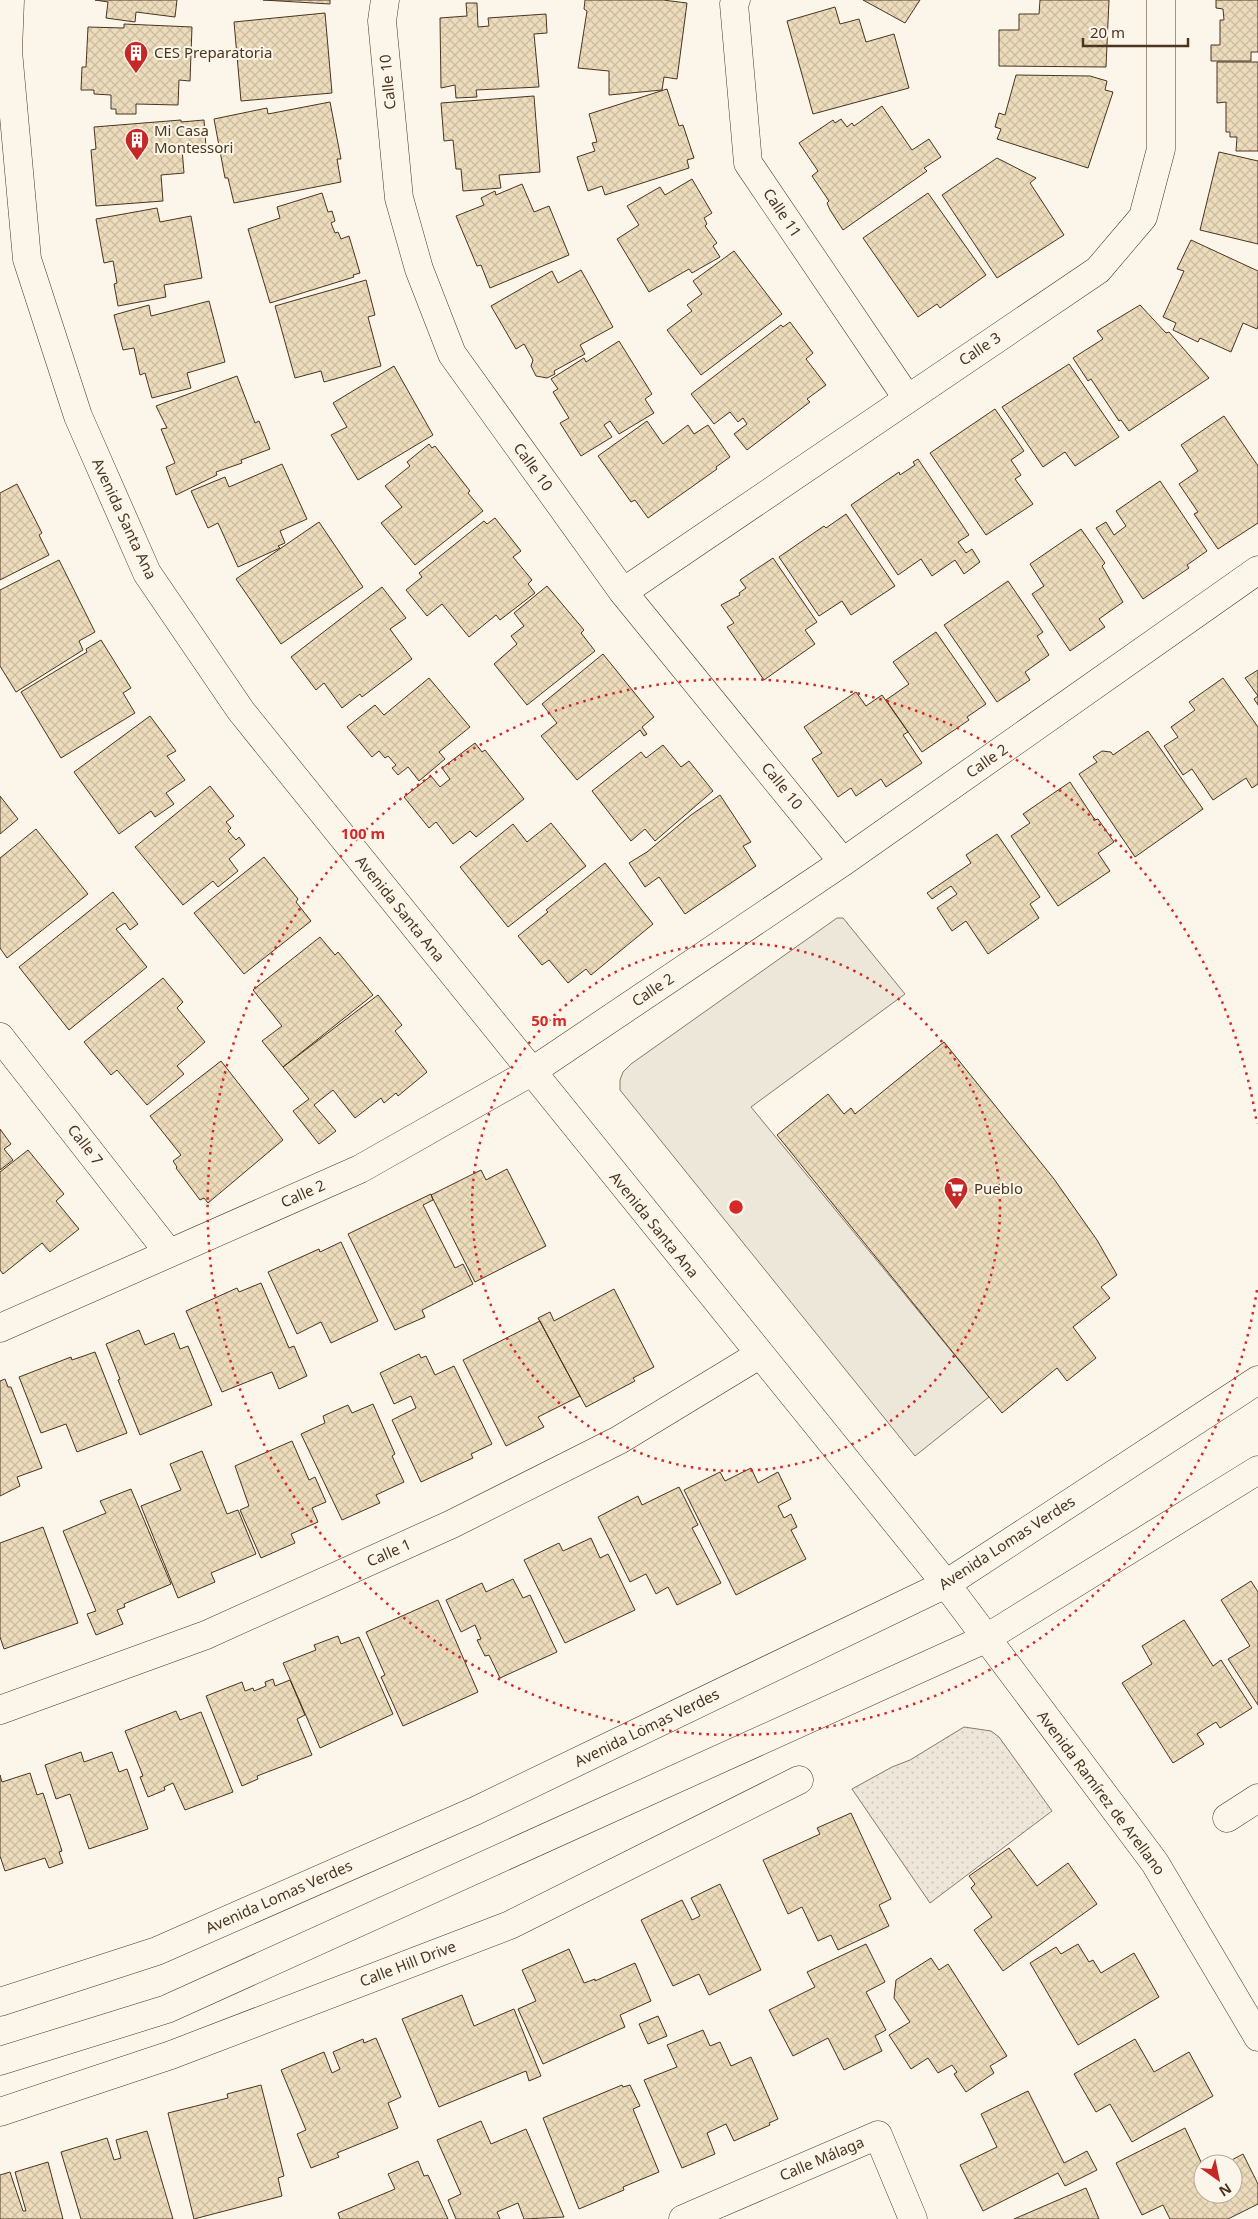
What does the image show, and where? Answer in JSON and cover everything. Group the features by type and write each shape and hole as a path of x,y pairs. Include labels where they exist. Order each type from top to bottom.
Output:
{"main road":[{"name":"Avenida Santa Ana","path":"10,0 8,51 27,259 78,416 146,573 241,711 759,1355 946,1584"},
{"name":"Calle 10","path":"385,0 382,21 399,198 419,269 452,354 623,592 843,862"},
{"name":"Calle 11","path":"736,0 734,4 748,163 906,398"},
{"name":"Calle 3","path":"623,592 906,398 1098,270 1143,217 1161,149 1161,0"},
{"name":"Calle 2","path":"0,1328 360,1169 531,1072 843,862 1258,570"},
{"name":"Calle 7","path":"0,1037 169,1253"},
{"name":"Calle 1","path":"0,1710 206,1636 452,1524 619,1440 759,1355"},
{"name":"Avenida Lomas Verdes","path":"0,2002 157,1951 466,1815 946,1584 1258,1380"},
{"path":"0,2061 167,2009 985,1639 1258,1470"},
{"name":"Avenida Ramírez de Arellano","path":"946,1584 985,1639 1155,1863 1258,2037"},
{"name":"Calle Hill Drive","path":"0,2112 171,2055 510,1925 799,1780"},
{"path":"1227,1818 1258,1798"},
{"name":"Calle Málaga","path":"683,2219 878,2135 913,2219"}],"shaded area":[{"path":"837,918 843,918 905,994 751,1107 989,1397 915,1456 620,1090 620,1080 623,1072 631,1064"},
{"path":"964,1727 991,1731 999,1737 1052,1811 930,1903 852,1789 892,1767 910,1760"}],"building":[{"path":"95,0 177,0 175,17 136,12 135,22 106,18 108,2"},
{"path":"263,0 330,0 330,4"},
{"path":"585,0 663,0 687,3 677,79 664,77 662,90 609,95 609,71 578,68 587,11 584,9"},
{"path":"863,0 920,0 905,23"},
{"path":"1040,0 1109,0 1106,67 999,66 999,30 1019,30 1019,14 1039,14"},
{"path":"1216,0 1258,0 1258,52 1251,52 1251,61 1211,61 1211,45 1220,45 1220,20 1224,20 1223,9 1216,8"},
{"path":"466,3 477,3 478,27 489,26 488,18 546,14 547,33 534,34 539,87 476,90 477,97 456,98 455,85 441,88 440,18 467,16"},
{"path":"835,7 840,24 859,19 866,42 894,34 909,88 813,114 787,21"},
{"path":"325,13 332,93 241,101 234,22"},
{"name":"CES Preparatoria","path":"124,24 192,27 190,81 179,80 178,105 136,104 136,114 116,114 116,109 111,109 111,95 94,94 94,90 81,90 82,67 86,67 88,27 124,28"},
{"path":"1217,62 1258,62 1258,151 1236,151 1237,137 1230,137 1230,132 1226,132 1226,102 1217,103"},
{"path":"1016,75 1090,76 1107,81 1105,90 1113,92 1088,168 997,139 1001,129 995,127 999,113 1005,115"},
{"path":"667,89 679,126 683,125 694,158 687,160 689,168 605,195 602,186 588,191 577,157 595,151 592,143 597,142 589,114"},
{"path":"534,96 540,172 499,175 501,188 463,191 461,169 456,169 453,140 444,141 441,103"},
{"path":"330,102 341,159 337,159 341,182 234,203 228,178 225,178 214,119 267,108 268,114"},
{"path":"882,106 912,150 929,139 941,157 924,168 927,171 843,230 830,210 827,203 829,201 812,176 818,171 799,143 833,120 835,123 841,119 847,127 852,123 854,126"},
{"name":"Mi Casa Montessori","path":"181,120 181,122 204,120 206,147 182,149 184,173 161,175 163,201 96,206 91,150 96,149 94,127"},
{"path":"1219,152 1258,161 1258,244 1200,230"},
{"path":"997,158 1036,178 1030,183 1064,235 997,278 942,195"},
{"path":"692,179 712,213 704,218 707,224 705,226 717,243 713,246 720,257 692,273 689,269 649,292 617,239 639,225 627,206 660,187 665,195"},
{"path":"522,184 534,212 549,206 569,255 490,288 481,265 477,266 456,216 484,205 481,198 495,191 496,195"},
{"path":"322,193 328,212 332,211 335,221 331,223 335,233 338,232 341,239 349,236 360,273 353,275 354,277 270,303 248,229 280,218 277,207"},
{"path":"928,193 986,275 940,308 937,304 918,317 863,238"},
{"path":"157,208 160,222 191,216 202,278 164,285 166,297 118,306 114,284 117,283 113,261 104,263 96,219"},
{"path":"1191,240 1258,271 1257,329 1243,323 1231,352 1200,338 1198,342 1173,330 1176,323 1163,317 1184,271 1177,269"},
{"path":"734,251 782,314 701,375 667,330 692,311 687,305 702,294 693,281"},
{"path":"581,270 613,327 580,345 585,354 554,371 555,374 547,378 536,376 531,366 533,360 524,344 516,349 491,306 552,271 558,283"},
{"path":"366,280 375,315 368,317 381,366 324,382 321,371 295,378 275,306"},
{"path":"209,301 225,362 187,373 191,388 152,398 145,373 140,375 134,348 123,350 114,315 149,305 151,316"},
{"path":"1140,305 1166,333 1169,332 1209,378 1129,431 1121,420 1119,421 1091,379 1088,381 1073,358 1103,339 1097,331"},
{"path":"790,322 813,353 806,359 826,385 807,399 810,402 747,450 734,434 747,424 743,418 738,422 730,412 714,424 691,394 781,325 783,327"},
{"path":"619,341 652,394 645,399 654,413 619,434 610,421 604,425 612,437 581,456 560,423 569,418 553,392 558,389 551,379 584,358 586,362"},
{"path":"1069,364 1119,437 1075,466 1065,452 1043,467 1002,407"},
{"path":"394,366 433,435 358,480 331,435 347,427 333,403"},
{"path":"237,376 255,423 259,421 270,449 241,460 242,463 216,472 217,475 176,495 166,467 175,463 161,429 167,428 156,406"},
{"path":"995,409 1024,451 1011,460 1021,475 1015,479 1033,504 986,535 930,453"},
{"path":"1224,416 1258,466 1258,523 1218,549 1194,514 1198,512 1179,484 1198,471 1181,445"},
{"path":"647,421 663,444 688,425 694,434 708,425 730,457 716,467 717,469 648,518 635,500 631,502 598,456"},
{"path":"429,444 432,448 435,446 483,511 415,565 381,523 402,507 385,486 410,466 407,462"},
{"path":"918,459 969,535 958,542 966,553 972,549 980,562 964,574 955,560 932,576 921,559 898,575 851,505 899,472 900,475 915,465 913,462"},
{"path":"282,464 307,519 280,531 285,543 278,546 280,548 238,567 218,523 208,528 191,491 225,477 229,487"},
{"path":"1160,481 1207,551 1187,565 1189,568 1143,599 1096,528 1106,522 1114,535 1126,526 1116,511"},
{"path":"17,484 42,533 39,535 49,555 0,580 0,493"},
{"path":"846,514 895,586 851,615 842,601 819,616 779,557 824,526 826,528"},
{"path":"495,518 521,551 513,557 532,580 528,584 535,593 500,620 496,615 469,637 442,604 427,616 406,590 422,577 419,573 484,521 487,524"},
{"path":"319,522 363,587 281,644 236,579"},
{"path":"1081,529 1105,563 1102,566 1123,602 1099,619 1105,627 1070,651 1032,594 1044,586 1030,564"},
{"path":"773,558 817,622 805,630 815,644 764,680 727,627 734,623 721,605 740,595 739,593 746,588 740,580"},
{"path":"59,560 95,632 79,641 83,650 16,692 0,666 0,590"},
{"path":"1008,581 1043,632 1037,636 1049,655 1025,672 1030,680 997,702 944,625"},
{"path":"547,586 584,630 581,633 595,651 527,705 494,664 517,644 511,636 524,626 514,613"},
{"path":"382,587 406,618 390,629 412,659 362,697 360,694 342,708 324,683 316,690 291,657"},
{"path":"936,632 986,704 967,717 969,720 922,752 886,700 909,684 893,662"},
{"path":"101,640 131,688 123,693 135,713 61,758 21,692 87,652 86,649"},
{"path":"603,654 654,717 642,727 647,734 644,736 640,730 577,780 541,736 557,723 542,704"},
{"path":"1258,670 1258,696 1245,678"},
{"path":"429,678 470,727 439,752 445,759 419,781 408,767 398,775 392,768 396,765 388,756 385,758 379,751 372,757 347,727 375,705 384,715"},
{"path":"1223,678 1258,727 1258,784 1252,788 1246,778 1213,800 1192,769 1183,775 1164,746 1178,737 1171,727 1195,710 1189,702"},
{"path":"856,692 866,706 882,695 908,732 903,735 922,763 886,787 881,779 856,796 851,788 838,797 812,759 822,753 804,727"},
{"path":"1258,696 1258,705 1254,699"},
{"path":"150,716 176,751 167,756 185,780 166,793 174,804 155,817 151,811 119,834 74,772"},
{"path":"1148,731 1203,809 1135,857 1079,774 1097,762 1093,757 1102,751 1111,752 1113,755"},
{"path":"475,743 482,752 485,750 524,799 476,837 470,831 453,844 436,822 429,828 404,797 431,776 440,787 450,779 442,768"},
{"path":"663,745 681,767 689,761 713,791 655,841 645,829 631,841 592,791 641,752 646,758"},
{"path":"1070,782 1095,820 1098,819 1114,842 1098,853 1110,871 1058,906 1011,836 1030,823 1023,814"},
{"path":"210,786 234,816 226,822 231,828 228,831 236,840 239,837 245,845 229,859 238,871 218,887 213,881 183,905 135,847"},
{"path":"720,795 751,842 743,846 756,866 685,914 659,877 645,887 629,863 647,852 691,815"},
{"path":"0,796 18,819 0,834"},
{"path":"551,823 586,866 508,927 460,867 513,824 527,842"},
{"path":"36,829 88,894 7,958 0,948 0,858"},
{"path":"997,834 1040,897 1030,904 1039,918 988,954 966,921 952,931 937,908 957,894 951,886 932,899 927,893 971,863 966,855"},
{"path":"264,857 298,899 296,902 311,921 244,974 194,913"},
{"path":"605,863 653,924 591,975 586,969 568,983 549,960 542,965 518,936 548,912 546,910"},
{"path":"113,892 138,924 130,930 125,923 116,929 147,967 69,1030 19,967"},
{"path":"320,937 335,955 338,952 373,995 283,1067 262,1041 282,1026 253,990"},
{"path":"163,978 183,1002 177,1008 205,1042 177,1066 184,1074 147,1105 117,1070 111,1075 84,1042"},
{"path":"378,995 402,1025 395,1031 427,1072 398,1096 396,1093 384,1103 381,1098 355,1118 333,1090 314,1105 336,1131 319,1144 293,1111 309,1099 283,1067"},
{"name":"Pueblo","path":"944,1042 1054,1179 1097,1240 1117,1275 1101,1287 1110,1298 1073,1327 1096,1358 1067,1381 1057,1368 1002,1413 777,1135 828,1094 844,1114 851,1108 855,1114"},
{"path":"221,1061 283,1140 208,1203 204,1198 200,1200 176,1168 173,1161 181,1155 150,1116"},
{"path":"0,1129 11,1144 4,1149 13,1160 0,1170"},
{"path":"28,1150 64,1194 56,1201 79,1229 50,1252 42,1243 3,1274 0,1270 0,1172"},
{"path":"507,1169 546,1246 475,1282 431,1195 481,1170 486,1180"},
{"path":"431,1194 433,1200 423,1205 455,1268 463,1264 473,1284 422,1310 425,1317 395,1330 348,1234"},
{"path":"341,1242 378,1321 331,1343 321,1322 297,1334 268,1272 319,1249 320,1252"},
{"path":"261,1283 289,1348 294,1346 307,1376 279,1389 272,1372 222,1392 186,1311 237,1288 239,1292"},
{"path":"614,1289 654,1367 633,1378 635,1381 586,1407 538,1318 550,1312 554,1321"},
{"path":"540,1321 580,1396 538,1417 544,1427 506,1446 463,1360"},
{"path":"139,1330 145,1345 174,1333 180,1349 188,1346 212,1405 140,1435 106,1344"},
{"path":"95,1352 127,1433 77,1452 66,1424 41,1433 19,1377 71,1357 72,1360"},
{"path":"419,1354 421,1358 426,1356 435,1375 454,1366 492,1444 471,1454 473,1458 421,1482 392,1420 416,1408 411,1396 394,1404 380,1373"},
{"path":"5,1379 8,1387 11,1387 42,1468 17,1477 20,1486 0,1496 0,1381"},
{"path":"373,1404 395,1454 392,1456 404,1482 376,1495 380,1503 342,1520 301,1434 325,1423 323,1416 348,1405 352,1413"},
{"path":"292,1441 309,1480 315,1477 326,1502 312,1508 318,1522 291,1534 295,1543 261,1558 240,1510 249,1506 235,1466"},
{"path":"202,1451 227,1514 238,1510 256,1554 211,1573 215,1582 178,1598 141,1506 181,1490 170,1464"},
{"path":"751,1468 758,1483 778,1472 791,1499 778,1506 784,1518 791,1514 797,1527 791,1530 806,1559 736,1595 684,1490 720,1472 725,1481"},
{"path":"679,1487 698,1525 692,1528 721,1583 677,1605 668,1587 656,1594 646,1574 630,1582 598,1517 638,1496 642,1505"},
{"path":"131,1489 171,1584 124,1604 125,1607 117,1610 123,1624 96,1635 87,1614 96,1611 63,1531 106,1513 100,1501"},
{"path":"43,1527 78,1623 4,1649 0,1637 0,1543"},
{"path":"591,1538 600,1558 608,1554 635,1610 565,1643 524,1560 559,1543 563,1551"},
{"path":"513,1579 523,1598 530,1595 557,1652 500,1678 489,1655 485,1656 477,1640 481,1639 475,1625 461,1632 446,1600 482,1583 486,1592"},
{"path":"1251,1581 1258,1592 1258,1705 1228,1659 1250,1646 1221,1600"},
{"path":"438,1600 478,1692 403,1726 381,1677 385,1675 366,1632"},
{"path":"1184,1620 1213,1666 1221,1660 1252,1708 1220,1728 1216,1722 1197,1734 1204,1744 1173,1763 1122,1683 1152,1664 1142,1646"},
{"path":"338,1636 341,1644 359,1637 393,1714 320,1748 283,1663 316,1650 314,1645"},
{"path":"273,1679 275,1686 290,1680 305,1715 297,1719 312,1755 257,1776 258,1779 242,1786 206,1696 242,1682 245,1691 253,1688 254,1691 266,1686 265,1682"},
{"path":"176,1711 180,1720 201,1712 233,1792 185,1810 173,1783 164,1787 165,1790 148,1797 140,1777 143,1776 125,1731"},
{"path":"81,1752 84,1762 112,1752 119,1772 127,1769 148,1829 89,1849 70,1794 56,1799 45,1765"},
{"path":"30,1773 37,1795 43,1793 62,1851 59,1852 63,1863 49,1868 45,1858 5,1871 0,1856 0,1775 2,1782"},
{"path":"851,1813 891,1899 879,1905 889,1926 838,1950 831,1935 818,1941 802,1907 788,1914 763,1860 820,1834 817,1828"},
{"path":"1009,1848 1037,1886 1068,1863 1097,1904 1003,1971 974,1930 992,1917 971,1888 975,1884 969,1876"},
{"path":"720,1884 761,1970 709,1995 699,1974 673,1986 641,1920 682,1900 692,1920 700,1916 691,1898"},
{"path":"866,1944 885,1982 866,1992 886,2030 875,2036 882,2051 844,2070 828,2038 793,2056 769,2010 815,1987 807,1972"},
{"path":"1078,1944 1089,1962 1093,1960 1101,1973 1134,1953 1159,1997 1078,2045 1030,1963 1056,1947 1061,1954"},
{"path":"569,1949 584,1983 595,1979 595,1981 635,1963 651,2001 620,2015 625,2027 543,2064 518,2009 536,2001 522,1970"},
{"path":"931,1958 939,1970 948,1964 1007,2056 990,2066 994,2073 966,2092 954,2074 957,2072 952,2065 938,2073 928,2058 911,2069 889,2035 910,2022 894,1998 896,1980"},
{"path":"462,1995 474,2026 514,2009 541,2076 529,2081 526,2071 439,2107 402,2019"},
{"path":"658,2016 667,2036 648,2044 639,2024"},
{"path":"703,2030 710,2046 720,2042 731,2066 751,2057 778,2119 769,2123 770,2125 734,2141 726,2124 707,2133 715,2154 682,2168 644,2080 677,2067 667,2045"},
{"path":"376,2038 401,2097 388,2103 398,2128 337,2153 339,2157 311,2168 297,2134 306,2130 281,2070 324,2052 332,2073 340,2069 333,2052 363,2039 364,2043"},
{"path":"1135,2039 1154,2072 1189,2052 1213,2096 1132,2142 1110,2104 1096,2112 1074,2074"},
{"path":"261,2085 284,2176 278,2178 282,2196 194,2219 168,2113 228,2098 227,2094"},
{"path":"622,2085 623,2087 630,2085 640,2106 633,2109 659,2172 623,2187 624,2190 579,2209 543,2118"},
{"path":"1028,2091 1064,2163 1087,2151 1097,2170 1065,2186 1058,2173 983,2211 960,2165 997,2147 981,2114"},
{"path":"481,2121 491,2144 526,2129 564,2217 524,2219 518,2203 497,2212 500,2219 456,2219 448,2200 461,2194 437,2140"},
{"path":"1185,2128 1197,2154 1193,2154 1193,2204 1243,2204 1243,2154 1258,2184 1258,2204 1228,2219 1170,2219 1163,2205 1142,2215 1116,2163"},
{"path":"147,2131 173,2219 81,2219 61,2152 107,2138 114,2160 121,2158 116,2140"},
{"path":"418,2161 424,2176 428,2175 448,2219 340,2219 338,2213 395,2189 388,2174"},
{"path":"48,2162 63,2219 0,2219 0,2175 10,2172 23,2211 26,2211 15,2172"},
{"path":"1086,2188 1099,2219 1014,2219"}],"place":[{"name":"CES Preparatoria","path":"136,74"},
{"name":"Mi Casa Montessori","path":"137,161"},
{"name":"Pueblo","path":"956,1210"}]}
